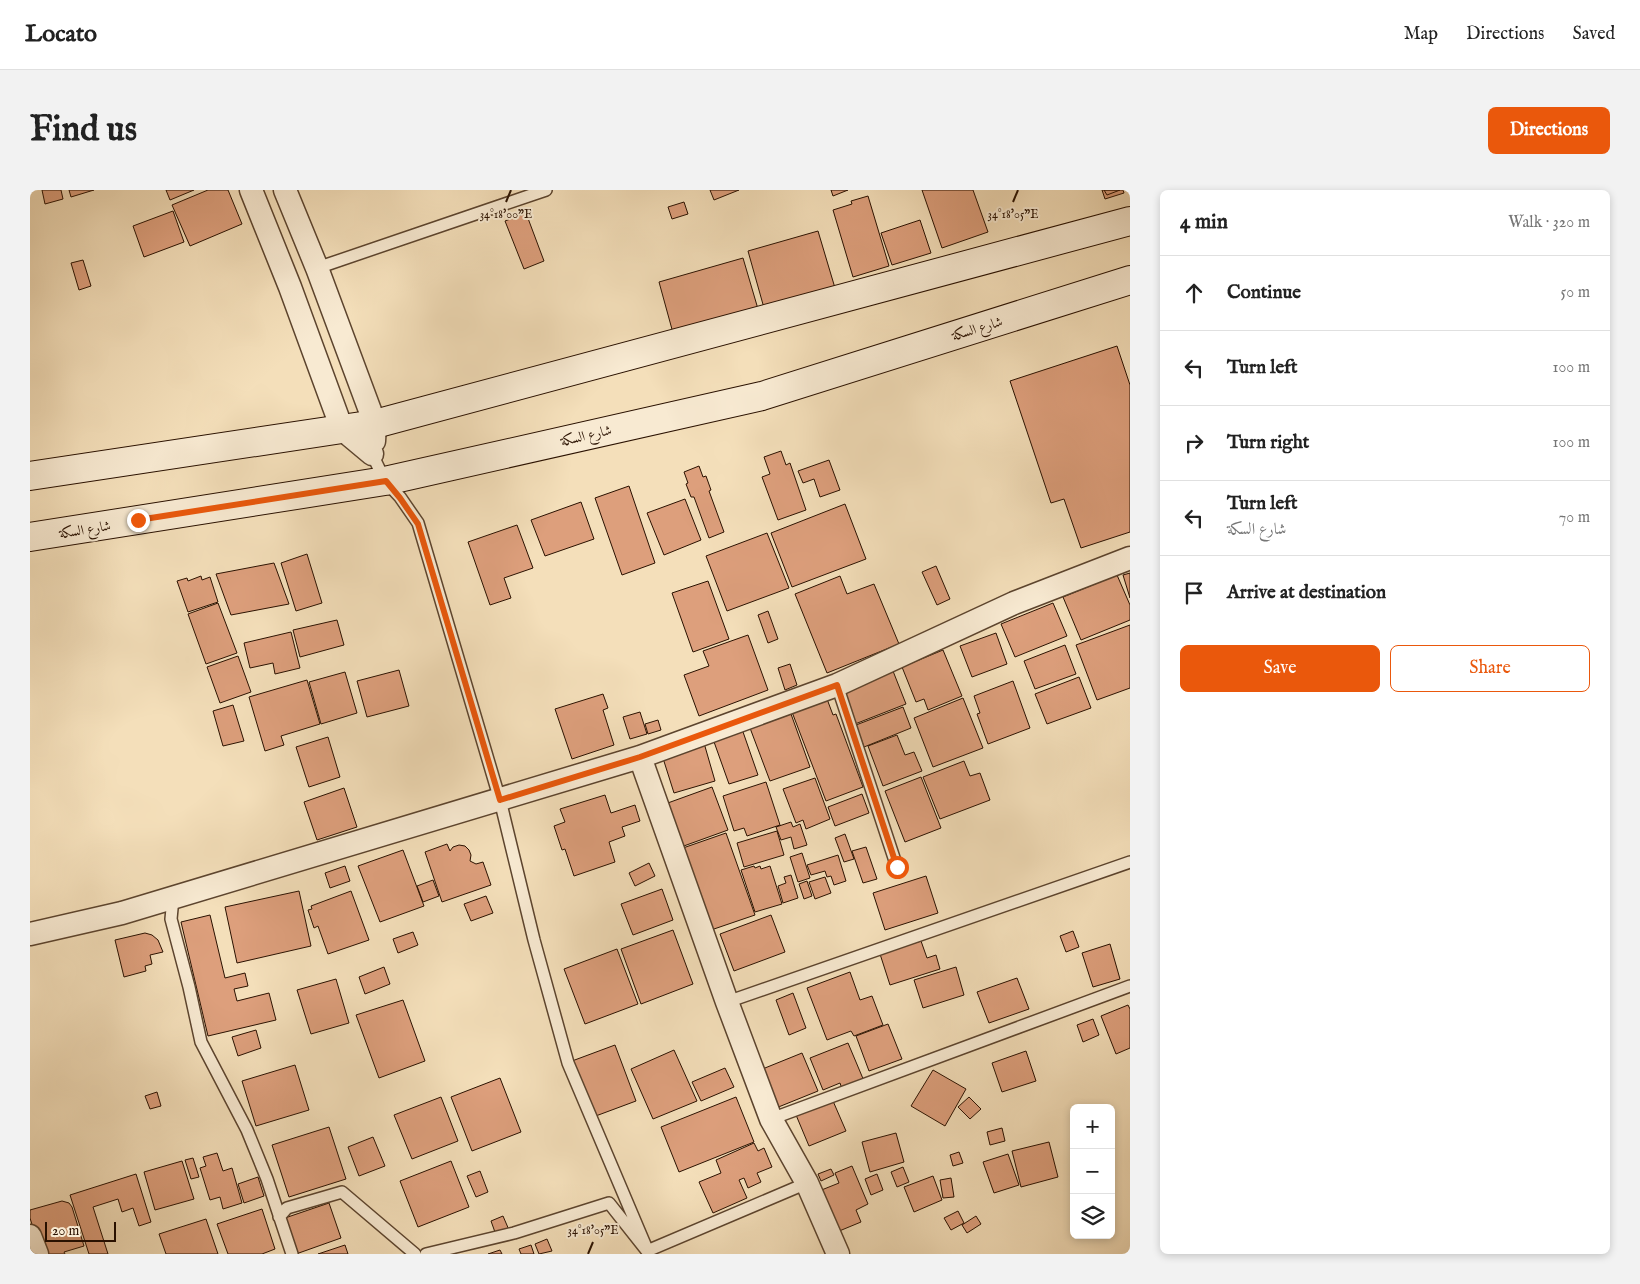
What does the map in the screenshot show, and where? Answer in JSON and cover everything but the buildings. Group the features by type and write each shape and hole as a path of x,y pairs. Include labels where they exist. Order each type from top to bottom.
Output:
{"main road":[{"path":"30,476 375,424 1130,220"},
{"name":"شارع السكة","path":"30,537 386,481 762,396 1130,280"}],"street":[{"path":"251,190 290,287 342,428 372,454"},
{"path":"285,190 317,268 375,424 372,454"},
{"path":"30,934 122,913 640,757 837,685 1014,603 1130,558"},
{"path":"640,757 726,1002 771,1119 807,1183 838,1254"},
{"path":"30,1236 37,1254"}],"lane":[{"path":"317,268 546,190"},
{"path":"372,454 386,481 418,524 500,800 534,940 568,1064 648,1252"},
{"path":"837,685 897,867"},
{"path":"726,1002 1130,862"},
{"path":"173,898 171,919 201,1042 247,1130 267,1179 292,1254"},
{"path":"771,1119 1130,986"},
{"path":"648,1252 807,1183"},
{"path":"279,1217 287,1208 342,1192 416,1254"},
{"path":"426,1254 514,1233 609,1203 648,1252"}],"route":[{"path":"138,520 386,481 418,524 500,800 640,757 837,685 897,867"}]}
